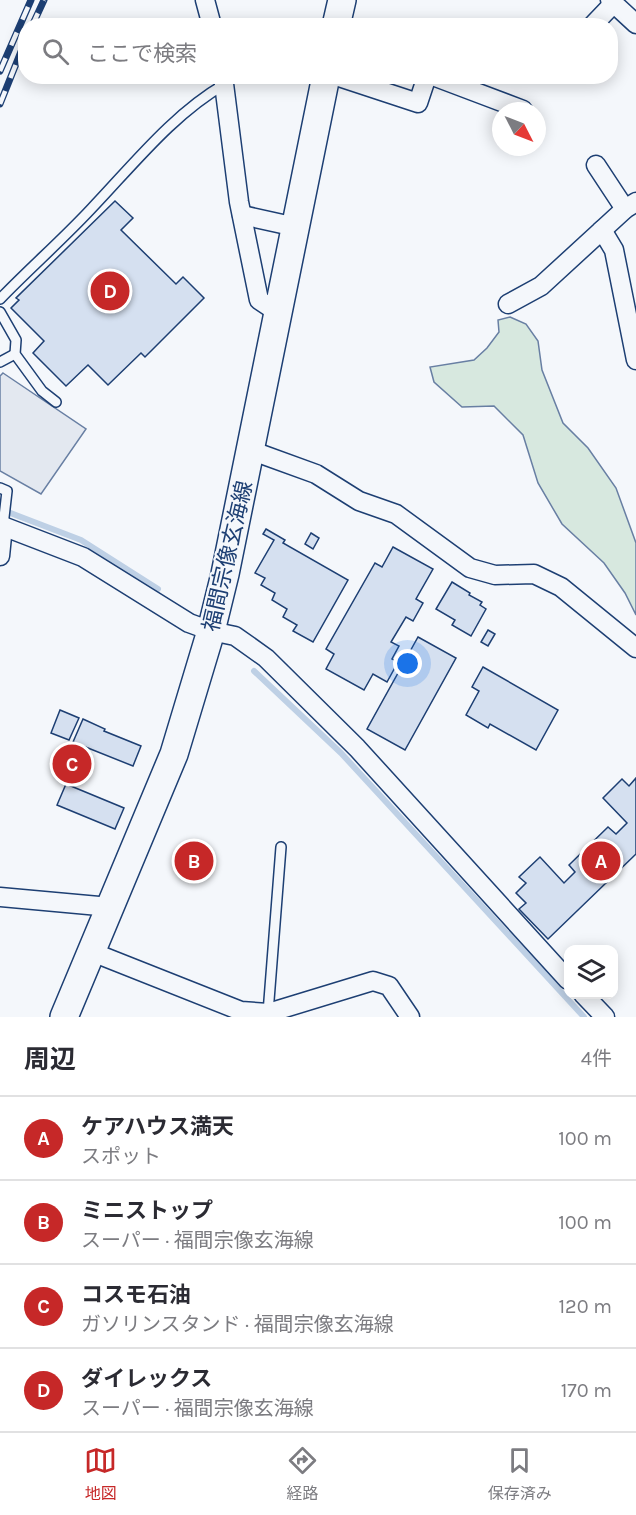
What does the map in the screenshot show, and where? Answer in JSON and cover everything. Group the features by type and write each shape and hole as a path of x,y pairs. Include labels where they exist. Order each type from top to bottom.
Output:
{"main road":[{"path":"338,18 342,0"},
{"name":"福間宗像玄海線","path":"64,1017 174,754 211,631 324,84"}],"street":[{"path":"205,0 210,18"},
{"path":"599,18 612,2 636,24"},
{"path":"225,84 242,215 259,300 278,312"},
{"path":"360,84 418,103 424,84"},
{"path":"454,84 502,102"},
{"path":"508,304 540,286 630,206 596,165"},
{"path":"242,215 296,227"},
{"path":"602,230 614,250 636,360"},
{"path":"250,450 316,474 359,501 396,514 470,568 495,575 534,574 561,587 636,648"},
{"path":"0,556 2,522 83,557 189,623 235,636 266,658 357,748 564,976"},
{"path":"0,897 110,907"},
{"path":"92,952 215,1010 268,1013 374,981 389,986 410,1017"},
{"path":"587,999 605,1017"}],"lane":[{"path":"0,299 152,145 219,84"},
{"path":"0,312 16,340 15,354 42,391 56,402"},
{"path":"0,362 15,354"},
{"path":"0,488 8,491 2,522"},
{"path":"268,1013 281,847"}],"shaded area":[{"path":"510,317 526,324 538,341 542,370 563,423 588,448 616,488 636,543 636,615 625,593 604,563 562,524 538,483 523,435 494,406 462,407 434,382 430,367 474,360 499,332 498,320"},
{"path":"3,373 86,429 41,494 0,471 0,376"}],"building":[{"path":"115,201 133,218 121,230 176,284 183,277 204,298 145,357 141,353 108,385 88,365 66,386 33,353 44,341 11,308 19,300 16,298"},
{"path":"266,529 285,540 283,543 348,580 313,642 293,631 297,625 283,617 287,609 272,600 275,593 261,585 265,578 255,573 274,540 263,534"},
{"path":"311,533 319,538 313,549 305,544"},
{"path":"393,547 433,569 416,599 423,603 413,621 406,617 391,642 399,646 392,659 398,662 387,682 373,674 364,690 326,669 334,654 326,649 375,563 382,567"},
{"path":"452,582 482,602 480,605 486,609 471,636 452,625 455,620 436,609"},
{"path":"488,630 495,634 488,646 481,642"},
{"path":"418,637 456,658 405,750 367,729"},
{"path":"483,667 558,710 536,750 490,724 488,728 466,715 479,691 472,687"},
{"path":"60,710 79,718 69,740 51,733"},
{"path":"83,719 105,729 104,731 141,746 133,766 73,742"},
{"path":"636,778 636,854 548,939 519,909 526,903 516,893 526,883 519,877 540,857 564,883 575,872 569,865 608,827 616,834 627,823 603,798 622,779 629,786"},
{"path":"66,784 124,808 115,829 57,805"}],"waterway":[{"path":"0,509 81,540 158,589"},
{"path":"254,671 341,753 584,1017"}],"railway":[{"path":"23,18 31,0"},
{"path":"36,18 44,0"},
{"path":"0,71 18,30"},
{"path":"0,104 18,59"}],"place":[{"name":"ダイレックス","path":"110,291"},
{"name":"コスモ石油","path":"72,764"},
{"name":"ミニストップ","path":"194,861"},
{"name":"ケアハウス満天","path":"601,861"}]}
